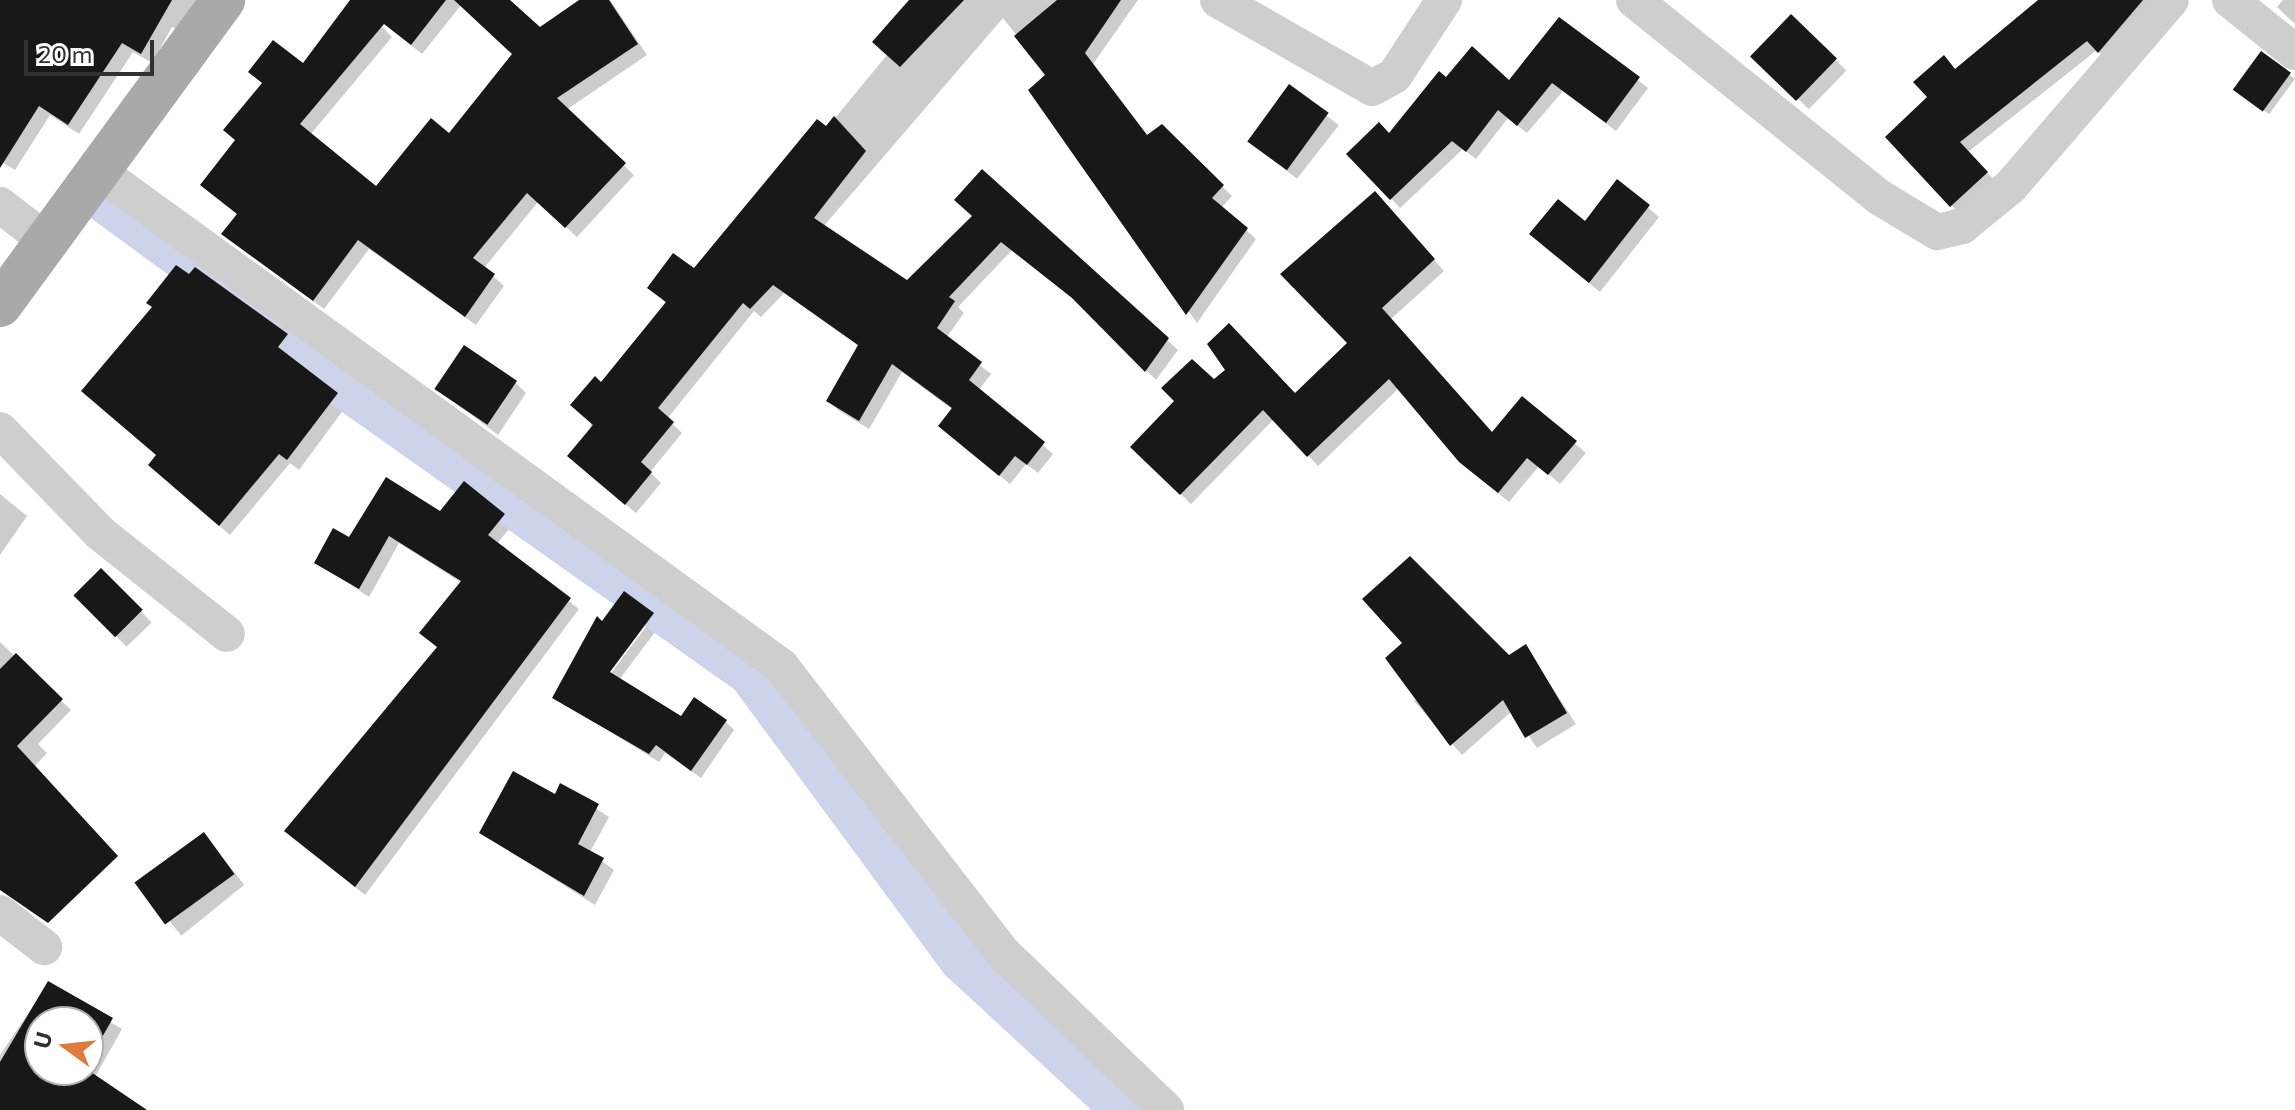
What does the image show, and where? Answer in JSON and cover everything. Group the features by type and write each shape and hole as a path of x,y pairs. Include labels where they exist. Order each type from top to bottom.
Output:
{"main road":[{"path":"0,305 101,173 223,0"}],"street":[{"path":"1218,0 1372,88 1395,75 1444,0"},
{"path":"1634,0 1879,197 1937,232 1962,226 2011,186 2171,0"},
{"path":"2230,0 2295,52"},
{"path":"101,173 781,666 1012,963 1166,1110"},
{"path":"0,205 47,241"},
{"path":"0,430 100,533 227,634"},
{"path":"0,913 44,947"}],"building":[{"path":"0,0 172,0 141,54 122,43 68,125 39,106 0,168"},
{"path":"350,0 446,0 411,45 384,24 300,124 376,186 431,118 449,133 512,54 454,0 510,0 540,27 579,0 609,0 638,44 557,98 626,163 565,228 527,193 473,258 495,274 465,317 358,240 313,301 221,234 237,214 200,185 235,140 223,130 262,83 248,72 273,40 303,63"},
{"path":"909,0 964,0 900,67 872,42"},
{"path":"1057,0 1121,0 1085,53 1147,135 1162,124 1224,185 1212,198 1248,228 1186,315 1028,90 1045,75 1014,36"},
{"path":"2038,0 2143,0 2098,53 2087,41 1960,142 1988,172 1950,207 1885,137 1927,97 1913,82 1944,55 1955,69"},
{"path":"1791,14 1837,58 1796,101 1750,56"},
{"path":"1559,17 1640,77 1606,123 1552,83 1517,126 1498,110 1466,152 1452,141 1390,200 1346,154 1379,122 1389,133 1439,71 1446,77 1472,46 1509,80"},
{"path":"2261,51 2291,73 2263,112 2233,90"},
{"path":"1289,84 1329,113 1287,170 1247,141"},
{"path":"834,116 866,151 814,218 907,280 972,216 954,200 982,169 1169,338 1145,372 1072,298 1001,242 949,297 955,301 937,328 982,362 969,380 1045,442 1027,465 1015,456 999,476 938,426 952,408 892,364 859,421 826,401 858,345 773,285 750,309 743,303 658,408 674,422 641,462 652,472 625,505 567,456 593,425 570,405 595,376 601,382 666,302 647,288 673,253 694,268 817,119 826,126"},
{"path":"1617,179 1650,205 1589,283 1529,234 1558,199 1585,221"},
{"path":"1375,191 1435,259 1382,308 1492,432 1522,396 1577,441 1548,475 1527,458 1498,493 1459,462 1389,379 1307,457 1263,410 1180,495 1130,447 1174,401 1161,388 1192,359 1214,379 1225,370 1207,344 1229,323 1295,393 1347,343 1280,274"},
{"path":"176,265 189,274 195,267 288,334 278,347 338,393 287,460 279,454 219,526 148,465 156,455 81,391 152,307 146,303"},
{"path":"464,345 517,381 487,425 434,389"},
{"path":"386,477 440,511 464,481 505,514 488,535 571,598 355,887 284,831 437,647 419,633 461,581 389,536 359,589 314,563 333,528 349,537"},
{"path":"1410,556 1509,655 1526,644 1567,713 1525,738 1503,700 1450,746 1385,658 1402,643 1362,599"},
{"path":"101,568 143,610 115,637 73,596"},
{"path":"624,591 654,613 610,672 681,716 694,697 727,720 691,771 656,745 649,754 552,698 597,616 602,621"},
{"path":"16,653 63,699 17,746 118,856 48,923 0,890 0,669"},
{"path":"513,771 555,794 560,783 599,804 578,844 604,858 584,896 479,833"},
{"path":"204,832 235,874 165,925 134,883"},
{"path":"48,981 92,1006 33,1006"},
{"path":"104,1013 113,1018 104,1034"},
{"path":"24,1022 24,1086 104,1086 104,1081 147,1110 0,1110 0,1062"}],"waterway":[{"path":"98,195 268,319 335,379 751,673 962,959 1125,1110"}]}
